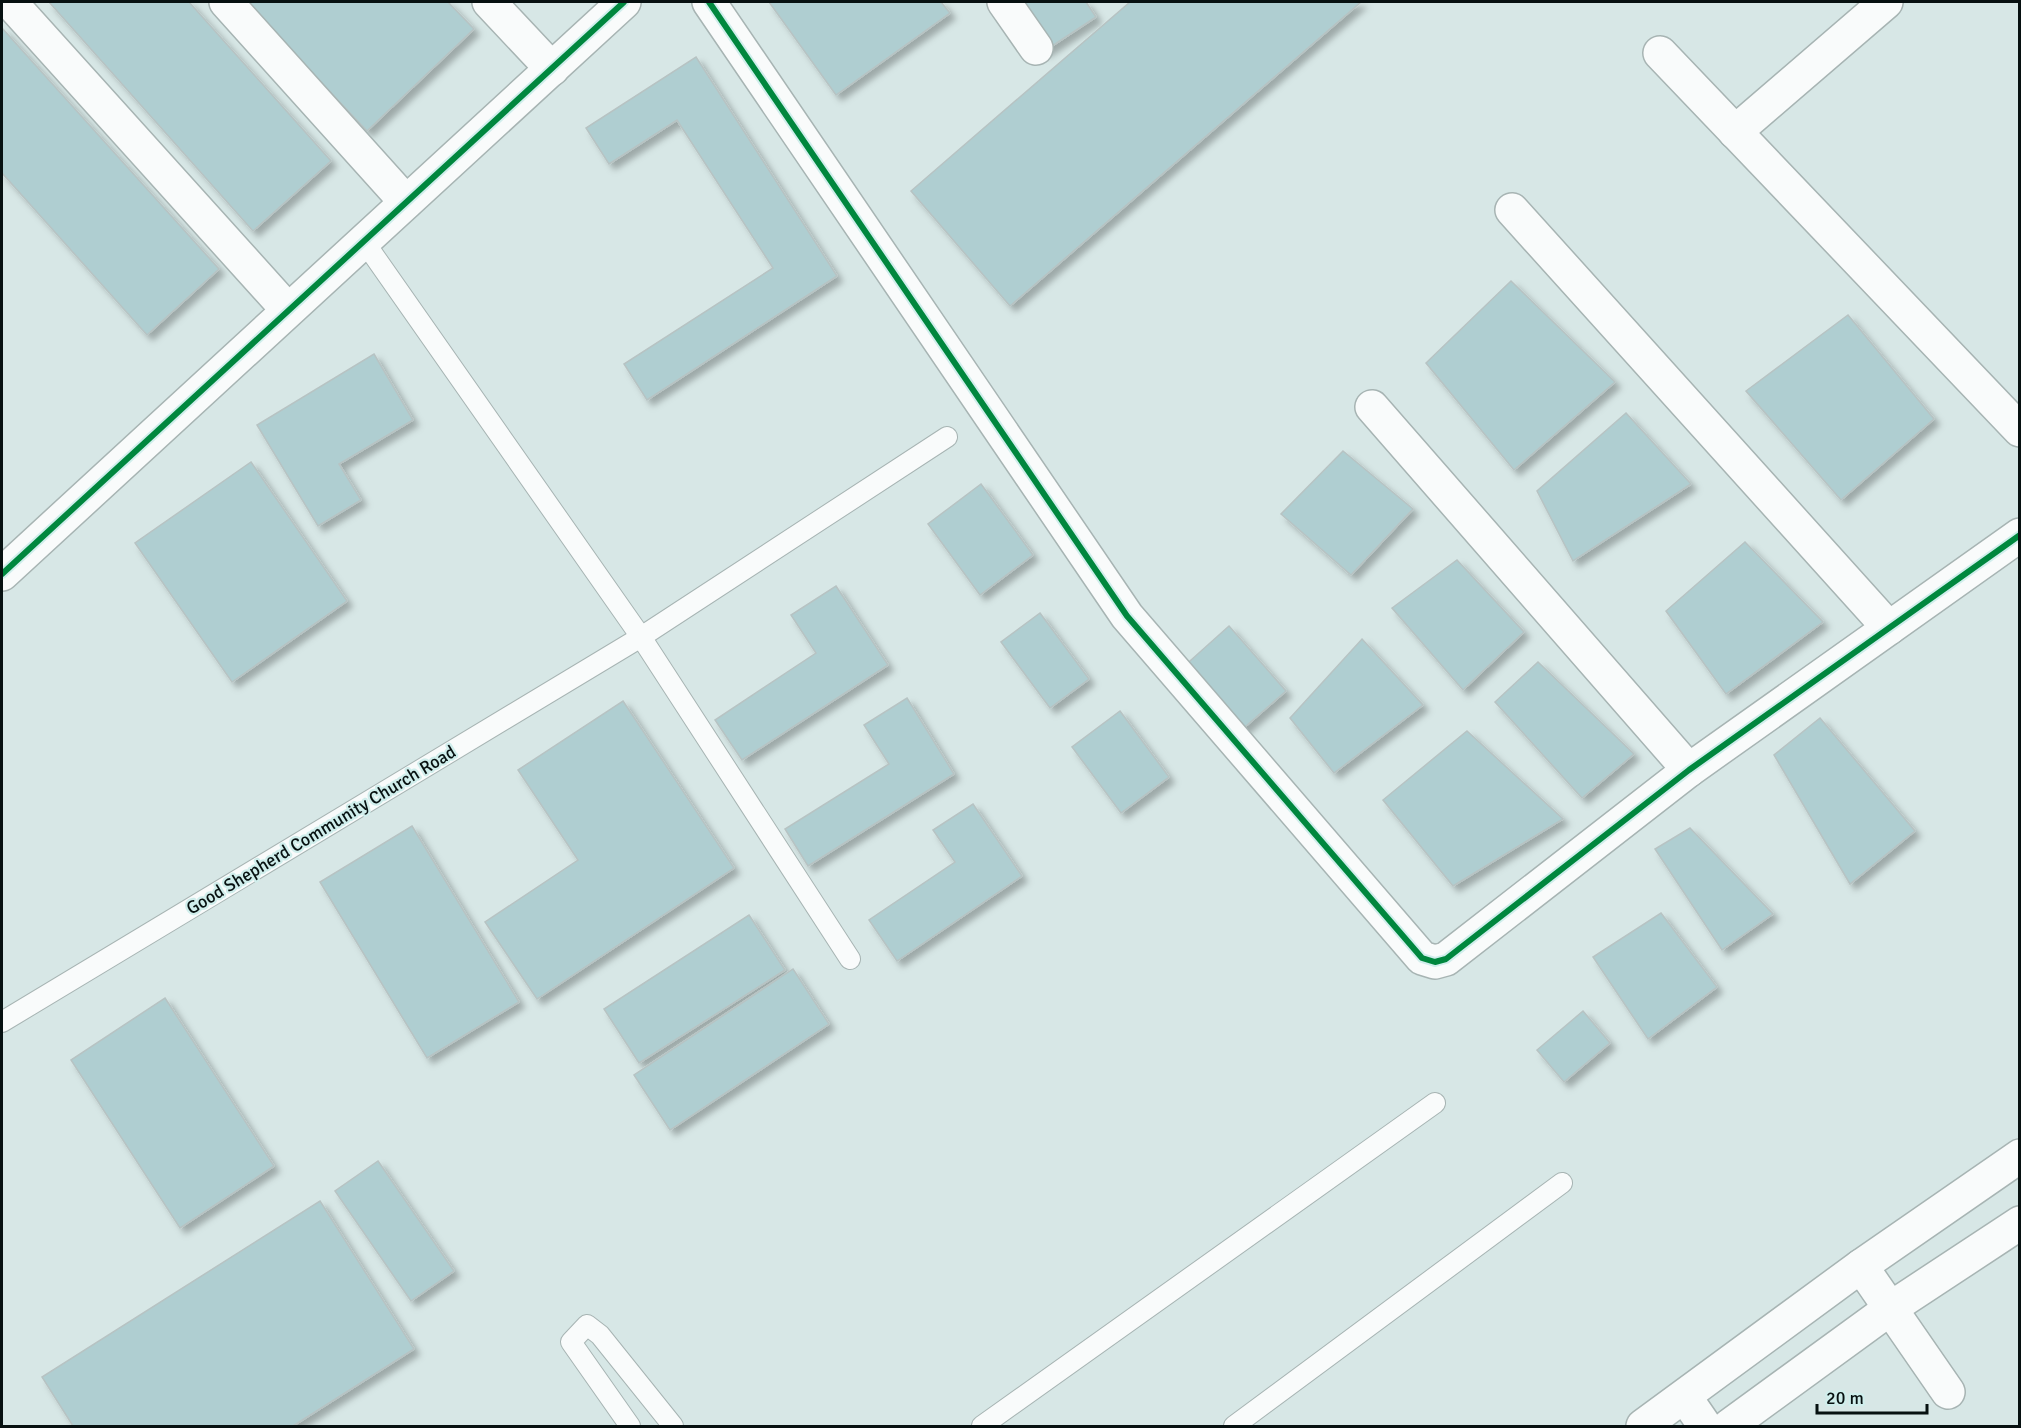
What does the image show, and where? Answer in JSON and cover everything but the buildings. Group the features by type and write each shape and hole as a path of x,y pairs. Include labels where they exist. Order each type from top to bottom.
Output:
{"street":[{"path":"9,2 287,309"},
{"path":"226,2 406,202"},
{"path":"489,2 552,69"},
{"path":"2,574 287,309 624,2"},
{"path":"709,2 1127,616 1422,958 1435,962 1446,959 1689,770 2019,536"},
{"path":"1004,2 1036,48"},
{"path":"1735,132 1886,2"},
{"path":"1660,53 2019,430"},
{"path":"1512,210 1889,628"},
{"path":"1372,407 1689,770"},
{"path":"1643,1426 1861,1266 2019,1156"},
{"path":"1729,1426 1891,1308 2019,1223"},
{"path":"1861,1266 1948,1392"},
{"path":"1685,1397 1705,1426"}],"lane":[{"path":"363,240 642,637 850,959"},
{"name":"Good Shepherd Community Church Road","path":"2,1022 642,637 947,437"},
{"path":"982,1426 1435,1103"},
{"path":"1234,1426 1562,1183"},
{"path":"630,1426 571,1342 587,1324 600,1335 673,1426"}],"cycle path":[{"path":"2,574 624,2"},
{"path":"709,2 1127,616 1422,958 1435,962 1446,959 1689,770 2020,535"}]}
